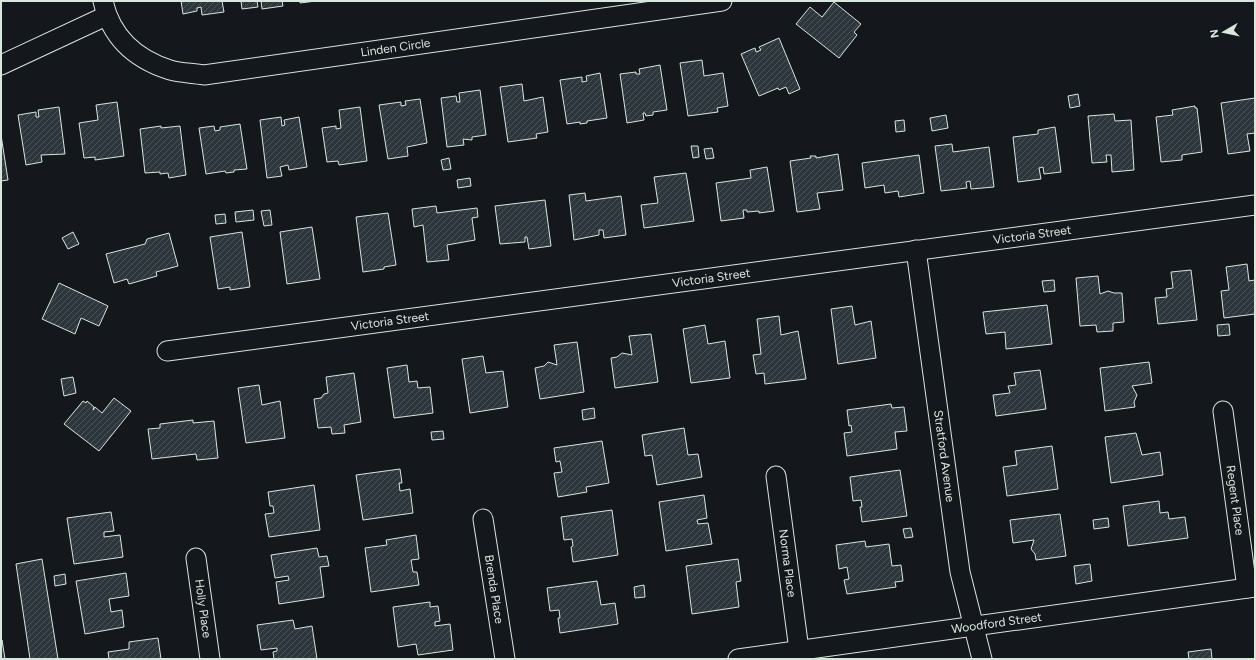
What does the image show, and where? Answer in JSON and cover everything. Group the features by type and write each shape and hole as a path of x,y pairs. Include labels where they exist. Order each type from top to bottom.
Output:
{"street":[{"name":"Linden Circle","path":"104,8 121,40 144,60 171,70 204,75 722,1"},
{"path":"1,65 104,8"},
{"name":"Victoria Street","path":"167,351 1255,205"},
{"name":"Stratford Avenue","path":"916,250 960,572 982,659"},
{"name":"Regent Place","path":"1223,411 1251,588"},
{"name":"Norma Place","path":"776,476 799,650"},
{"name":"Brenda Place","path":"483,519 505,659"},
{"name":"Holly Place","path":"196,558 210,659"},
{"name":"Woodford Street","path":"738,659 1251,588"}],"building":[{"path":"181,1 222,1 224,12 202,15 201,7 197,8 197,11 183,14"},
{"path":"241,1 257,1 258,7 242,9"},
{"path":"261,1 282,1 283,6 262,9"},
{"path":"300,1 316,1 300,3"},
{"path":"834,2 861,24 854,32 857,35 839,58 796,24 810,7 822,17"},
{"path":"779,38 800,89 789,94 786,87 779,90 778,88 759,96 741,54 755,48 756,52 761,50 759,47"},
{"path":"702,60 704,76 723,73 728,106 717,108 718,112 688,116 680,63"},
{"path":"660,65 667,110 653,112 653,115 646,116 645,113 643,113 644,120 627,123 620,74 636,72 636,74 640,74 639,69"},
{"path":"600,73 607,118 587,121 587,123 580,124 580,122 567,124 560,80 582,77 582,82 587,81 586,76"},
{"path":"522,84 524,101 543,97 548,132 536,134 537,138 508,142 500,87"},
{"path":"480,90 486,135 472,137 472,140 463,139 464,145 447,147 441,98 456,96 457,102 460,102 459,93"},
{"path":"1078,94 1080,106 1070,108 1068,96"},
{"path":"1255,98 1255,133 1247,134 1250,151 1228,154 1221,103"},
{"path":"420,99 427,143 407,147 408,156 388,159 379,105 401,102 401,106 406,105 405,101"},
{"path":"117,102 124,156 95,160 95,157 84,158 79,123 98,120 96,105"},
{"path":"1195,106 1195,108 1197,108 1202,152 1182,155 1182,160 1161,162 1156,117 1173,115 1172,110"},
{"path":"59,107 65,154 41,155 42,162 26,165 18,115 36,112 36,117 39,117 38,110"},
{"path":"360,107 367,161 339,165 338,161 327,162 322,128 336,126 336,129 341,128 339,110"},
{"path":"1114,114 1115,121 1131,120 1134,170 1112,172 1111,155 1106,155 1107,162 1092,163 1088,116"},
{"path":"946,115 948,128 932,131 930,118"},
{"path":"281,117 282,126 285,125 284,120 299,117 307,167 289,170 288,165 280,167 282,176 267,178 260,120"},
{"path":"904,120 905,131 896,132 895,121"},
{"path":"240,124 247,169 234,170 234,172 226,173 225,171 206,174 199,128 214,126 215,131 220,130 220,127"},
{"path":"161,126 161,128 180,126 186,175 169,178 168,173 145,173 140,129"},
{"path":"1055,127 1061,172 1044,174 1043,167 1039,168 1041,179 1018,182 1013,137 1038,134 1038,130"},
{"path":"1,135 8,180 1,181"},
{"path":"952,144 953,152 989,147 994,187 971,189 970,181 966,182 967,188 941,191 935,146"},
{"path":"691,146 698,146 699,157 693,158"},
{"path":"712,148 714,158 706,159 704,149"},
{"path":"838,154 843,190 817,193 820,209 797,212 790,161 811,158 810,156 816,156 816,158"},
{"path":"919,155 924,193 899,197 898,191 885,193 884,185 865,188 862,163"},
{"path":"449,158 451,169 443,170 441,160"},
{"path":"767,167 774,211 759,213 759,211 747,212 747,210 743,210 744,218 721,221 716,183 751,178 750,170"},
{"path":"686,173 694,221 644,228 641,205 658,203 654,177"},
{"path":"470,178 471,186 458,188 457,180"},
{"path":"585,193 586,201 621,196 626,235 604,238 603,230 599,230 599,235 574,240 569,195"},
{"path":"545,200 551,246 529,249 527,237 525,237 525,242 500,244 495,206"},
{"path":"436,206 437,213 477,208 478,217 472,218 475,240 447,245 449,260 427,262 423,225 414,227 412,209"},
{"path":"253,210 254,220 236,222 235,212"},
{"path":"270,210 272,225 264,226 261,211"},
{"path":"388,213 396,265 384,267 384,269 363,272 356,217"},
{"path":"225,214 226,223 216,224 215,215"},
{"path":"312,227 320,279 287,284 280,232"},
{"path":"73,232 79,244 68,249 62,238"},
{"path":"242,232 250,287 230,290 230,287 218,289 210,237"},
{"path":"169,233 178,266 156,272 157,276 129,284 127,279 114,283 106,254 145,244 147,239"},
{"path":"1247,264 1249,281 1255,280 1255,314 1224,318 1221,291 1229,290 1226,267"},
{"path":"1191,270 1197,320 1158,324 1155,298 1167,297 1166,289 1173,288 1171,272"},
{"path":"1098,276 1100,294 1108,291 1122,293 1124,322 1113,323 1113,331 1097,332 1096,325 1080,326 1076,278"},
{"path":"1054,280 1055,291 1044,292 1042,281"},
{"path":"59,283 108,306 99,326 81,318 75,334 42,319"},
{"path":"1047,305 1052,344 1006,349 1005,332 986,334 983,312"},
{"path":"852,306 855,325 871,321 876,358 838,364 831,309"},
{"path":"779,316 781,335 798,331 806,379 765,384 764,373 756,374 753,355 761,354 757,319"},
{"path":"1229,324 1230,335 1218,336 1217,325"},
{"path":"705,325 708,344 725,341 730,378 691,383 683,329"},
{"path":"651,334 658,382 615,388 611,358 617,357 622,353 632,355 629,336"},
{"path":"577,342 584,392 540,399 535,368 544,366 548,362 557,365 554,345"},
{"path":"483,356 486,373 503,371 508,407 470,413 462,359"},
{"path":"1149,362 1152,383 1132,386 1137,395 1134,402 1135,407 1105,411 1100,368"},
{"path":"407,365 409,382 417,381 418,388 430,387 433,413 394,418 387,368"},
{"path":"1040,370 1046,409 996,416 993,395 1010,393 1008,386 1016,385 1014,373"},
{"path":"354,373 361,422 344,425 345,433 332,434 331,427 318,428 314,399 321,398 324,394 328,393 326,377"},
{"path":"73,377 76,393 64,396 61,379"},
{"path":"259,385 262,405 280,401 285,438 246,443 238,388"},
{"path":"114,398 131,411 99,451 64,424 83,401 86,403 87,401 94,407 93,410 95,407 102,413"},
{"path":"891,404 892,408 904,407 907,431 895,432 897,449 847,456 844,433 852,432 851,425 849,426 847,410"},
{"path":"594,408 595,418 583,420 582,410"},
{"path":"193,420 193,423 214,421 218,458 197,460 196,454 152,459 148,429 160,428 160,424"},
{"path":"684,428 688,455 698,454 702,477 657,485 652,455 645,456 642,435"},
{"path":"443,431 444,439 432,440 431,432"},
{"path":"1136,433 1142,455 1160,452 1163,475 1111,483 1105,437"},
{"path":"602,441 609,483 586,487 587,492 558,497 554,473 562,472 560,461 556,462 554,448"},
{"path":"1052,446 1058,489 1007,496 1003,467 1017,465 1015,451"},
{"path":"400,469 402,483 399,483 400,491 410,489 413,513 363,520 356,475"},
{"path":"900,470 907,516 862,522 860,507 862,507 861,500 853,501 850,477"},
{"path":"314,485 320,530 269,537 265,514 274,513 273,506 270,506 268,492"},
{"path":"704,495 707,518 697,520 698,524 708,523 712,544 666,551 659,502"},
{"path":"1159,501 1160,513 1168,512 1169,519 1185,517 1188,538 1128,546 1123,506"},
{"path":"612,510 618,555 573,562 571,547 573,546 572,539 564,540 561,517"},
{"path":"111,512 114,531 104,532 104,537 120,535 123,557 74,564 67,518"},
{"path":"1060,514 1066,556 1036,560 1035,554 1031,549 1034,540 1013,543 1010,520"},
{"path":"1108,518 1109,527 1094,529 1093,520"},
{"path":"911,528 913,537 905,538 903,529"},
{"path":"416,535 419,559 411,560 413,572 417,572 419,585 371,592 365,548 387,545 386,540"},
{"path":"865,541 866,547 889,544 892,566 901,565 903,581 895,582 896,587 847,594 844,580 849,579 847,567 839,569 836,545"},
{"path":"317,548 319,557 327,556 329,566 320,567 324,597 279,604 276,582 289,580 288,576 275,578 271,555"},
{"path":"42,559 58,659 30,659 16,564"},
{"path":"738,559 741,581 736,582 739,607 692,614 686,566"},
{"path":"1090,564 1092,581 1076,584 1074,566"},
{"path":"126,573 129,596 109,599 111,612 122,610 124,627 85,634 76,581"},
{"path":"65,574 66,584 55,586 54,576"},
{"path":"597,581 601,605 615,603 618,624 560,633 558,618 560,618 559,610 550,611 547,588"},
{"path":"644,585 645,597 635,598 634,587"},
{"path":"430,602 430,607 438,606 440,621 435,622 435,626 450,624 453,650 418,655 416,644 398,647 393,607"},
{"path":"293,620 295,629 312,626 317,659 274,659 273,652 277,651 277,648 261,650 257,625"},
{"path":"158,638 161,659 109,659 108,652 129,649 129,642"},
{"path":"2,640 5,659 1,659"},
{"path":"1211,649 1212,659 1189,659 1188,652"}]}
